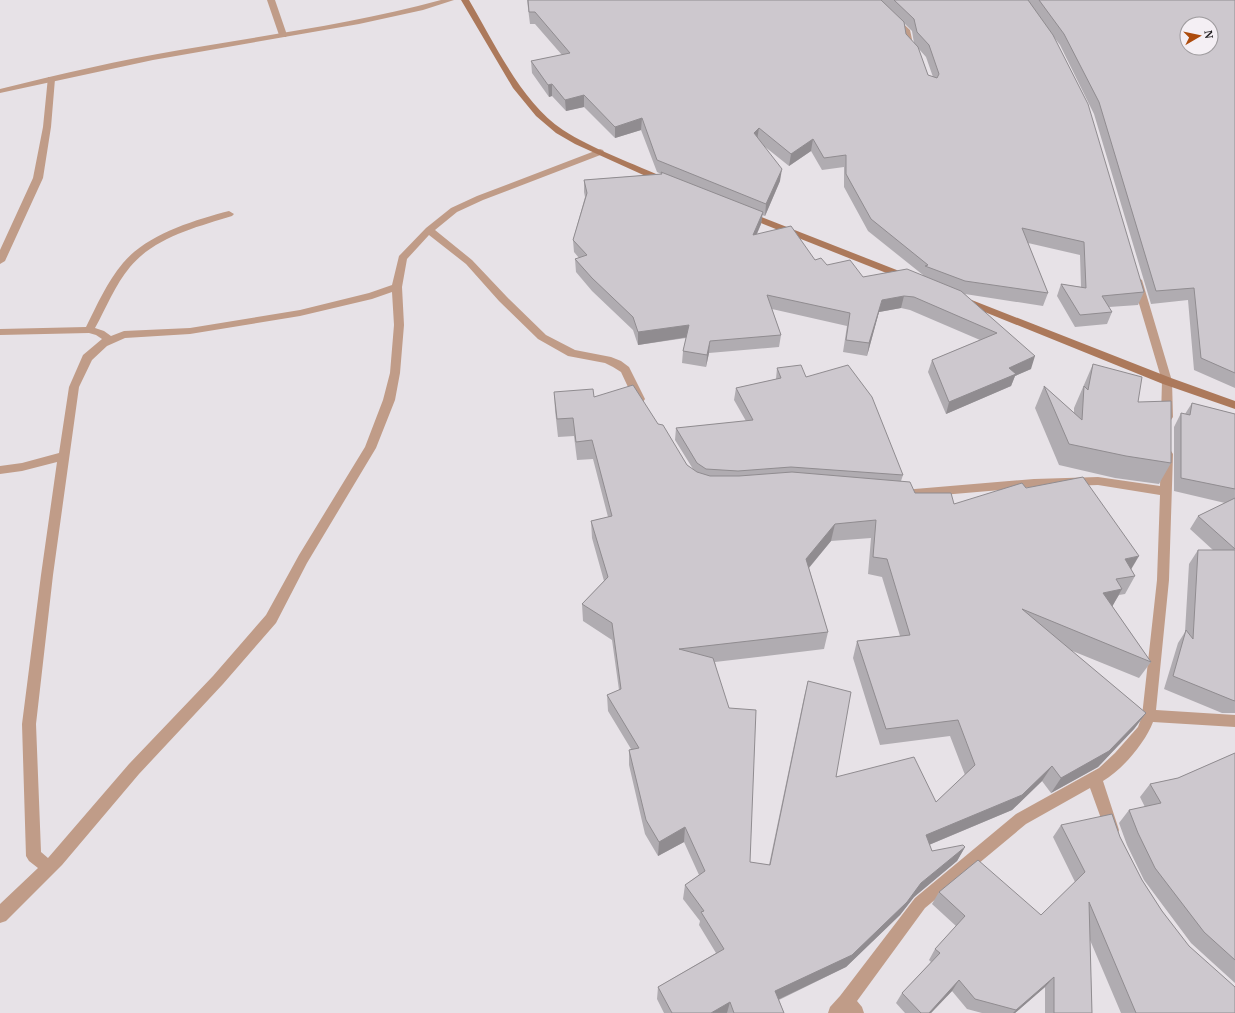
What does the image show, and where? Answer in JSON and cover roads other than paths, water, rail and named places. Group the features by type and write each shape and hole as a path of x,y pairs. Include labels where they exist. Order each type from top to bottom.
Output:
{"main road":[{"path":"465,0 517,88 539,114 558,131 578,142 670,183"},
{"path":"737,210 915,281"},
{"path":"952,296 1167,381 1235,405"}],"street":[{"path":"271,0 283,35"},
{"path":"0,91 202,48 283,35 420,9 450,0"},
{"path":"874,0 907,32 908,44 917,53"},
{"path":"0,261 38,178 47,127 51,79"},
{"path":"0,916 49,868 134,769 218,680 271,619 303,559 370,448 389,400 395,373 399,325 397,287 402,258 429,230 454,210 480,198 600,152"},
{"path":"90,330 103,304 131,259 153,243 167,236 229,214"},
{"path":"429,230 469,262 503,299 542,337 572,353 607,360 625,370 634,391 646,409"},
{"path":"1134,268 1167,381 1167,428"},
{"path":"49,868 34,856 28,724 74,387 87,358 103,343 124,335 190,330 300,313 372,296 397,287"},
{"path":"0,332 90,330 100,333 110,340"},
{"path":"846,1009 920,903 1021,819 1095,780 1120,758 1143,731 1149,716 1163,580 1167,444"},
{"path":"0,470 22,467 64,456"},
{"path":"899,493 914,494 1034,484 1098,481 1166,491"},
{"path":"1149,716 1235,722"},
{"path":"1095,780 1116,843"}]}
